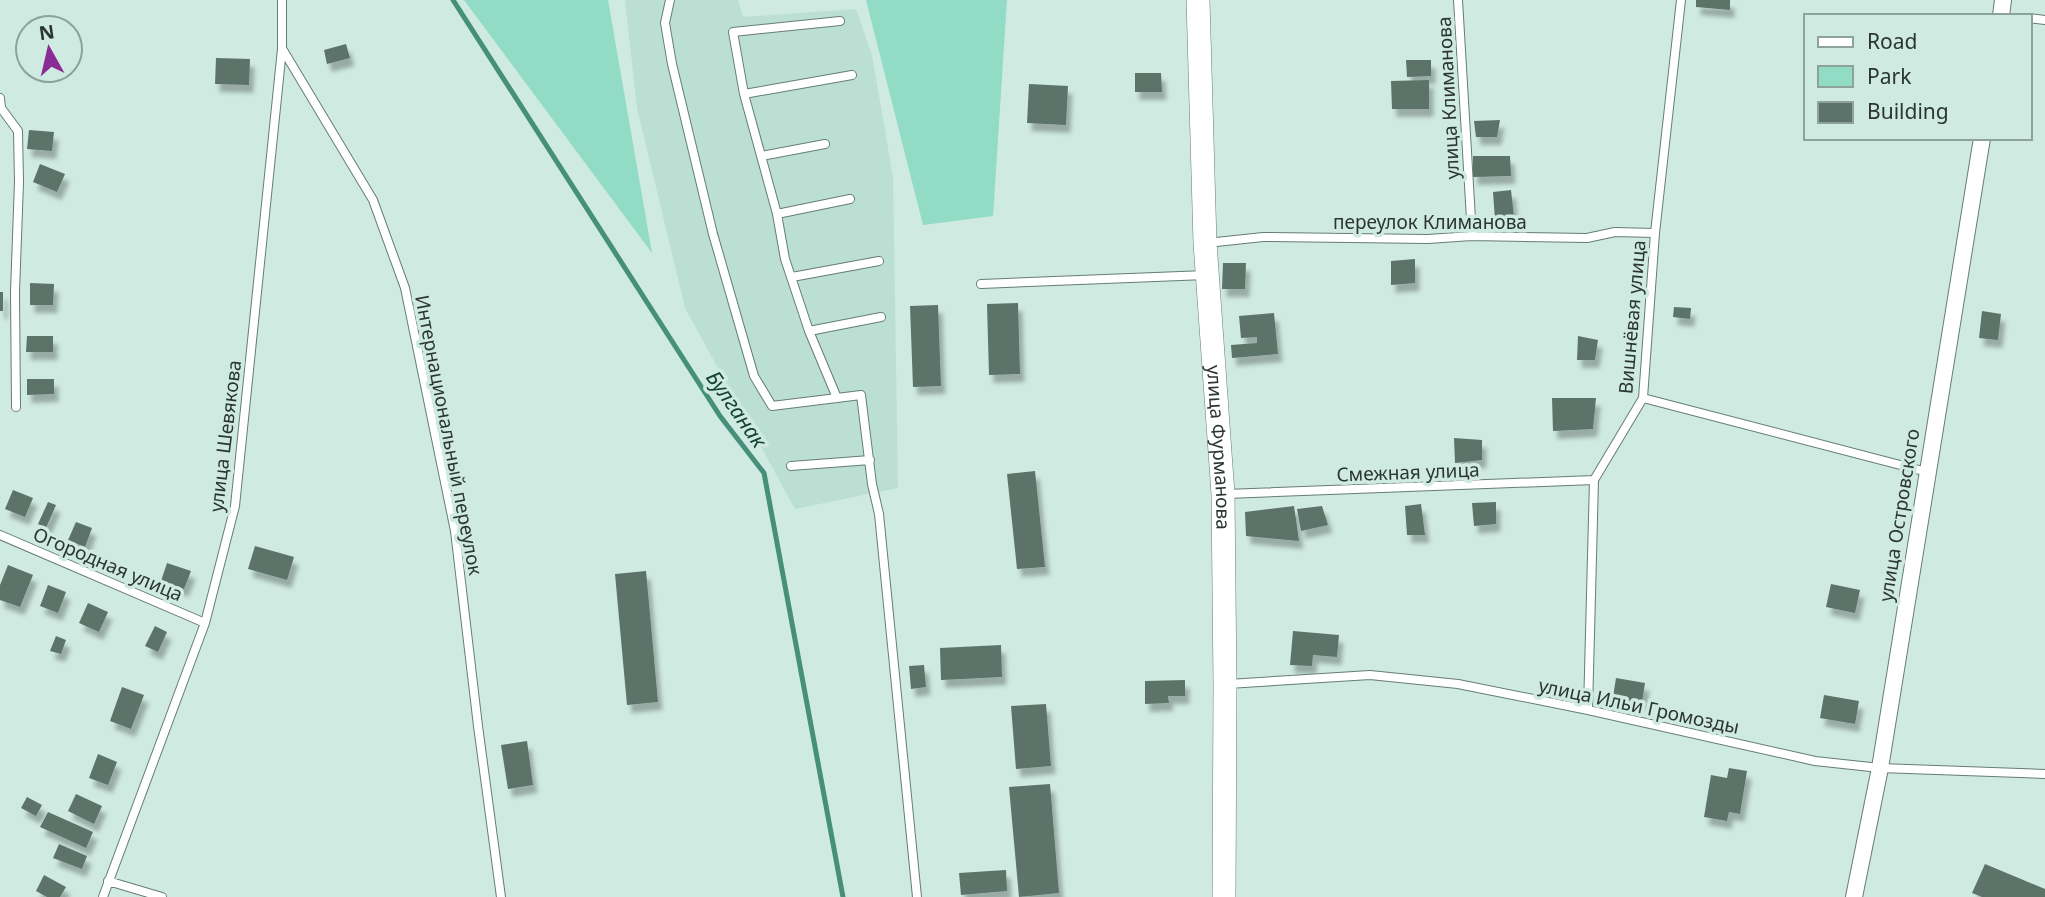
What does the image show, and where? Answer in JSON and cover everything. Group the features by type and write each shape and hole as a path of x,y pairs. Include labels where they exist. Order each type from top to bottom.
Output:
{"main road":[{"name":"улица Фурманова","path":"1198,0 1205,243 1223,494 1224,897"}],"street":[{"name":"улица Островского","path":"1854,897 1880,768 1983,140"}],"lane":[{"name":"улица Шевякова","path":"103,897 205,623 235,506 282,49 282,0"},
{"path":"670,0 665,23 672,64 713,234 754,376 772,406 861,395 879,514 917,897"},
{"name":"улица Климанова","path":"1458,0 1472,236"},
{"name":"Вишнёвая улица","path":"1588,710 1594,480 1643,398 1655,233 1681,0"},
{"path":"836,398 809,331 786,259 777,214 744,94 733,32 840,21"},
{"name":"Интернациональный переулок","path":"282,49 373,201 405,288 455,531 501,897"},
{"path":"744,94 852,75"},
{"path":"0,97 0,108 18,131 16,407"},
{"path":"761,156 825,144"},
{"path":"777,214 850,199"},
{"name":"переулок Климанова","path":"1205,243 1263,236 1587,238 1615,232 1655,233"},
{"path":"792,276 878,261"},
{"path":"981,284 1207,275"},
{"path":"809,331 881,317"},
{"path":"1643,398 1927,472"},
{"path":"791,466 870,460"},
{"name":"Смежная улица","path":"1223,494 1594,480"},
{"name":"Огородная улица","path":"0,535 205,623"},
{"name":"улица Ильи Громозды","path":"1225,684 1370,676 1458,684 1815,761 1880,768 2045,774"},
{"path":"108,881 162,897"}],"shaded area":[{"path":"625,0 738,0 743,17 856,9 872,55 893,177 898,488 795,509 685,308 637,108"}],"green space":[{"path":"464,0 608,0 652,253"},
{"path":"866,0 1007,0 993,216 923,225"}],"building":[{"path":"1696,0 1730,0 1730,10 1696,7"},
{"path":"346,44 350,58 327,64 324,50"},
{"path":"216,58 250,59 249,85 215,84"},
{"path":"1406,60 1431,60 1431,76 1407,77"},
{"path":"1135,73 1161,73 1162,92 1135,92"},
{"path":"1429,80 1429,109 1392,109 1391,81"},
{"path":"1029,84 1068,86 1066,125 1027,123"},
{"path":"1500,120 1497,137 1476,137 1474,121"},
{"path":"29,130 54,132 52,151 27,149"},
{"path":"1473,156 1510,156 1511,176 1473,177"},
{"path":"40,164 65,174 57,192 33,182"},
{"path":"1511,190 1514,217 1495,220 1493,192"},
{"path":"1415,259 1415,283 1391,285 1391,261"},
{"path":"1223,263 1246,263 1245,289 1222,289"},
{"path":"30,283 54,284 53,305 30,305"},
{"path":"0,292 3,292 3,311 0,311"},
{"path":"1018,303 1020,374 989,375 987,304"},
{"path":"938,305 941,386 913,387 910,306"},
{"path":"1674,307 1691,308 1690,319 1673,317"},
{"path":"1982,311 2001,314 1998,340 1979,338"},
{"path":"1274,313 1278,354 1232,358 1231,345 1257,343 1257,337 1241,338 1239,316"},
{"path":"27,336 53,336 53,352 26,352"},
{"path":"1578,336 1598,340 1595,360 1577,360"},
{"path":"27,379 54,379 54,394 27,395"},
{"path":"1552,398 1596,398 1593,429 1553,431"},
{"path":"1454,438 1482,440 1482,460 1455,463"},
{"path":"1035,471 1045,567 1017,569 1007,474"},
{"path":"13,490 33,498 25,517 5,509"},
{"path":"48,502 56,505 46,528 38,524"},
{"path":"1496,502 1496,524 1474,526 1472,503"},
{"path":"1421,504 1425,535 1407,535 1405,506"},
{"path":"1294,506 1299,541 1246,536 1245,512"},
{"path":"1322,506 1328,525 1301,531 1297,509"},
{"path":"76,522 92,528 85,547 68,540"},
{"path":"255,546 294,557 287,580 248,569"},
{"path":"167,563 191,571 184,589 161,581"},
{"path":"8,565 33,575 20,607 0,600 0,585"},
{"path":"646,571 658,702 627,705 615,574"},
{"path":"1831,584 1860,590 1855,613 1826,607"},
{"path":"48,585 66,592 58,613 40,606"},
{"path":"88,603 108,612 99,632 79,623"},
{"path":"155,626 167,632 158,652 145,646"},
{"path":"1293,631 1339,635 1337,657 1313,655 1312,666 1290,665"},
{"path":"56,636 66,640 61,654 50,651"},
{"path":"1001,645 1002,677 941,680 940,648"},
{"path":"924,665 926,687 911,689 909,666"},
{"path":"1616,678 1645,683 1642,702 1613,697"},
{"path":"1185,680 1185,696 1168,696 1169,703 1145,704 1145,681"},
{"path":"122,687 144,695 131,729 110,721"},
{"path":"1824,695 1859,701 1855,724 1820,718"},
{"path":"1046,704 1051,766 1016,769 1011,706"},
{"path":"527,741 533,785 508,789 501,745"},
{"path":"98,754 117,762 108,785 89,778"},
{"path":"1729,768 1747,771 1740,814 1729,812 1727,821 1704,817 1711,775 1727,778"},
{"path":"1050,784 1059,893 1019,897 1009,787"},
{"path":"76,794 102,806 94,824 68,811"},
{"path":"27,797 42,805 36,816 21,808"},
{"path":"48,812 93,832 86,848 40,827"},
{"path":"59,844 87,856 82,869 53,858"},
{"path":"1985,864 2045,889 2045,897 1982,897 1972,893"},
{"path":"1006,870 1007,891 961,895 959,873"},
{"path":"44,875 66,887 60,897 47,897 36,891"}],"waterway":[{"name":"Булганак","path":"453,0 720,416 764,473 843,897"}]}
